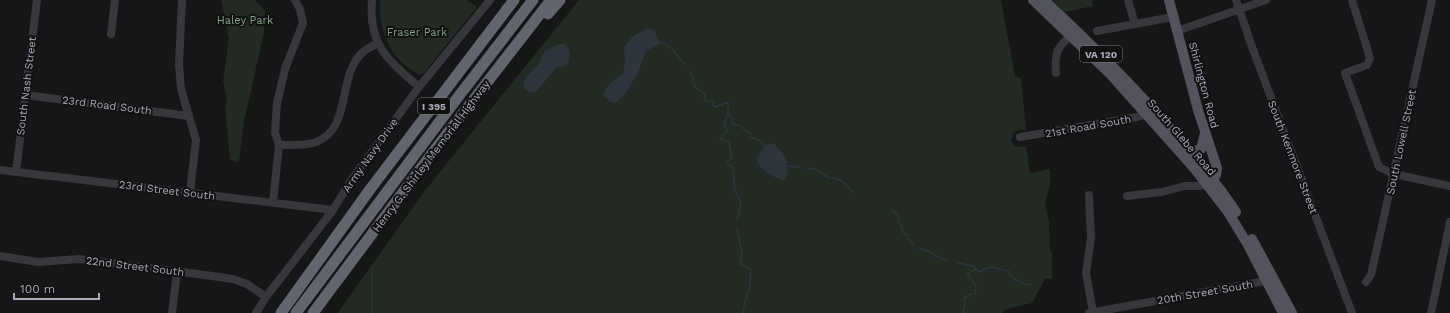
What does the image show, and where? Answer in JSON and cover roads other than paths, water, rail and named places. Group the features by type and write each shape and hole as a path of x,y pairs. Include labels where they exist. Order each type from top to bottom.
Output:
{"highway":[{"name":"I 395","path":"281,313 371,188 514,0"},
{"path":"296,313 421,145 533,0"},
{"name":"Henry G. Shirley Memorial Highway","path":"313,313 433,152 551,0"},
{"path":"433,152 463,123 560,0"}],"main road":[{"name":"South Glebe Road","path":"1033,0 1073,32"},
{"name":"South Glebe Road","path":"1044,0 1151,113 1191,152 1200,170"},
{"name":"Shirlington Road","path":"1169,0 1205,133 1217,168 1212,180"},
{"name":"South Glebe Road","path":"1151,113 1200,170 1212,180 1228,212 1292,313"},
{"path":"1191,152 1201,149 1205,133"},
{"path":"1200,170 1206,146 1205,133"},
{"name":"South Glebe Road","path":"1270,280 1283,313"}],"street":[{"name":"South Nash Street","path":"16,172 37,0"},
{"path":"111,34 115,0"},
{"path":"182,0 179,66 181,89 196,140 196,155 190,192"},
{"path":"273,203 279,145 275,133 277,103 285,69 303,24 300,9 295,0"},
{"path":"372,0 374,30 378,43 388,60 419,87"},
{"name":"Army Navy Drive","path":"256,313 266,297 333,210 352,178 419,87 490,0"},
{"path":"1128,0 1135,24"},
{"name":"South Kenmore Street","path":"1236,0 1252,47 1352,313"},
{"path":"1177,31 1266,0"},
{"path":"1352,0 1370,55 1370,62 1363,68 1345,74 1379,166 1394,174 1450,186"},
{"name":"South Lowell Street","path":"1366,282 1371,275 1432,0"},
{"path":"1097,31 1173,16"},
{"path":"1056,73 1055,55 1073,32"},
{"path":"279,145 307,145 317,142 327,136 338,119 344,92 353,67 362,53 378,43"},
{"name":"23rd Road South","path":"25,95 189,116"},
{"name":"21st Road South","path":"1020,137 1151,113"},
{"name":"23rd Street South","path":"0,170 333,210"},
{"path":"1127,196 1162,192 1185,186 1200,186 1212,180"},
{"path":"1089,195 1091,238 1086,273 1094,312"},
{"path":"1431,313 1450,222"},
{"name":"22nd Street South","path":"0,256 38,262 79,259 233,279 247,284 266,297"},
{"path":"172,313 177,272"},
{"name":"20th Street South","path":"1094,312 1270,280"}],"waterway":[{"path":"658,41 670,47 685,65"},
{"path":"691,71 694,86 705,94 704,100 708,102 713,100 713,105 715,107 728,102 728,114 732,118 732,123 734,125 739,125 747,132 750,132 751,137 762,142 765,147"},
{"path":"728,114 724,124 728,131 724,132 720,139 729,142 732,158 727,162 729,166 733,167 735,190 741,203 737,221"},
{"path":"785,166 799,167"},
{"path":"806,168 815,169 829,178 836,178 843,182 854,193"},
{"path":"891,209 898,216 899,224 902,225 904,234 908,235 907,237 913,245"},
{"path":"737,229 742,252 740,264 750,269 751,276 743,313"},
{"path":"920,249 946,260"},
{"path":"958,263 973,266 979,272 993,267 1004,271 1009,271 1010,276 1024,284 1031,285"},
{"path":"963,313 965,304 964,298 971,294 975,294 976,286 967,274 976,269"},
{"path":"372,271 372,313"}],"park label":[{"name":"Haley Park","path":"245,20"},
{"name":"Fraser Park","path":"417,32"}]}
